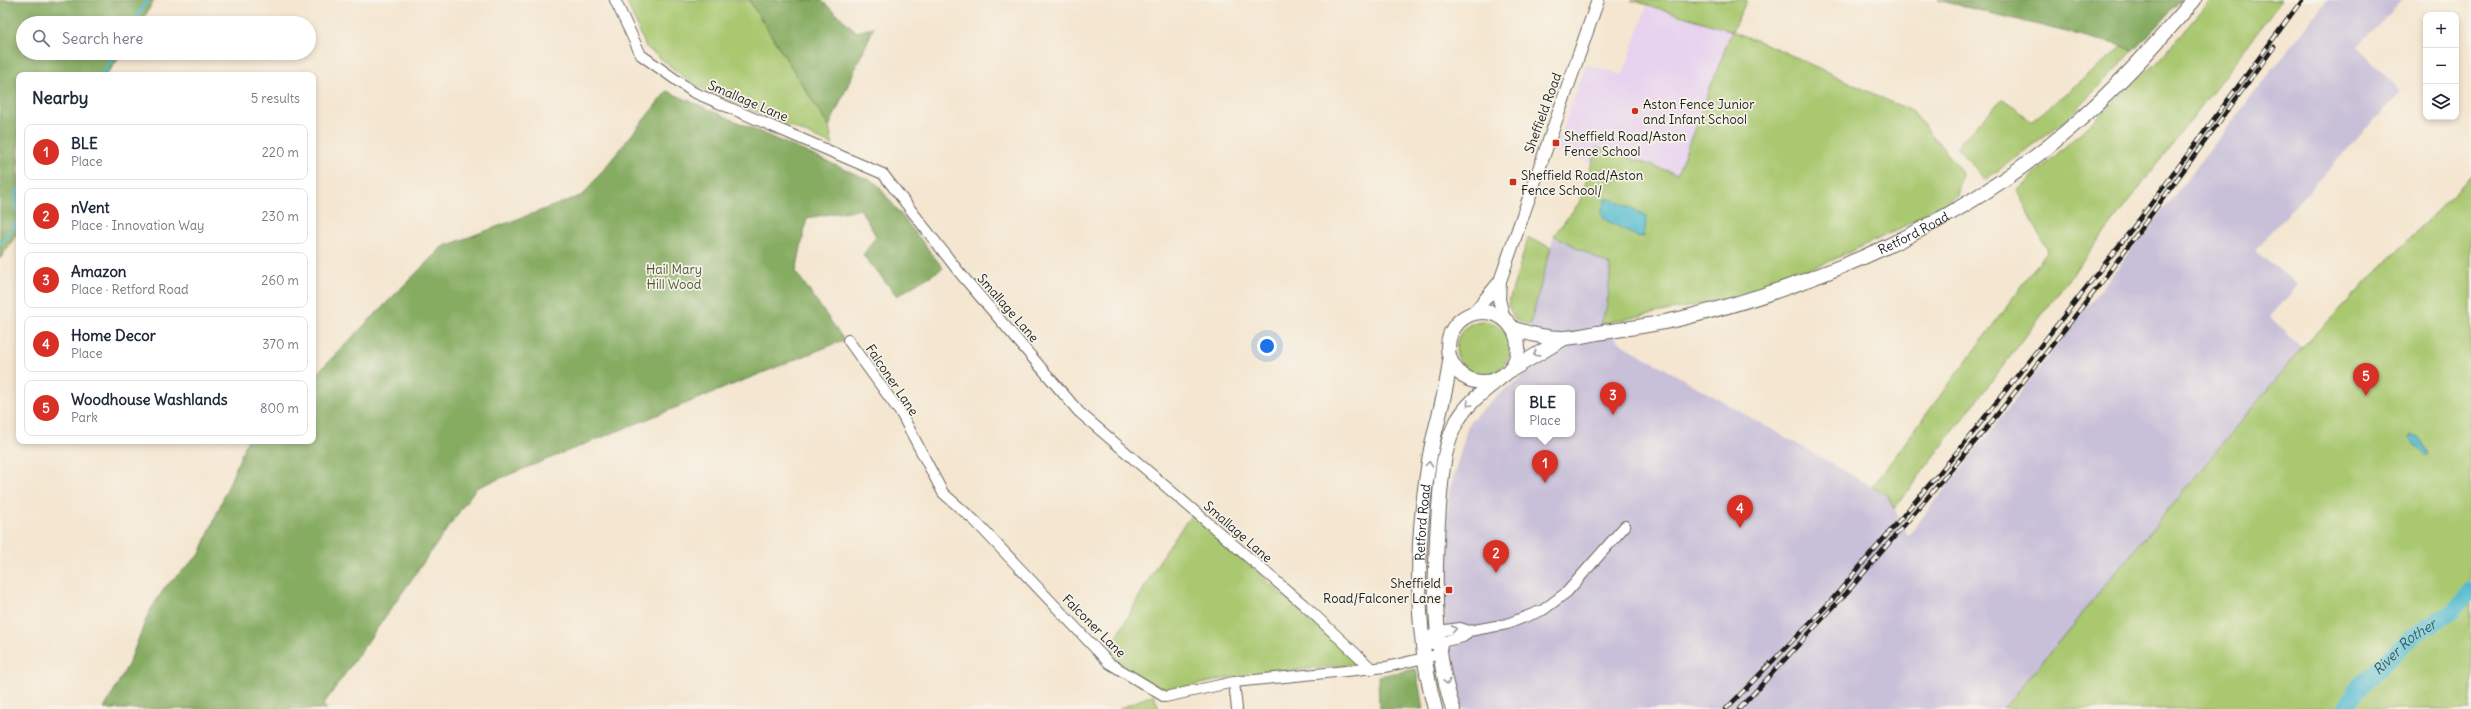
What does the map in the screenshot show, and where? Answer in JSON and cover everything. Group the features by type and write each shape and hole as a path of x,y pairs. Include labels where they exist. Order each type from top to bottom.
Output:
{"main road":[{"name":"Retford Road","path":"1508,323 1531,335 1564,338 1652,325 1718,309 1784,290 1890,245 1985,192 2067,131 2142,60 2194,0"},
{"path":"1473,314 1494,314 1508,323 1518,346 1514,364 1504,375 1490,382 1471,380 1459,372 1450,360 1448,341 1451,332 1460,321 1473,314"},
{"name":"Retford Road","path":"1454,709 1439,643 1437,544 1441,487 1447,449 1454,427 1464,408 1504,375 1564,338"},
{"name":"Retford Road","path":"1435,709 1423,640 1420,553 1424,503 1436,422 1450,360"}],"street":[{"name":"Smallage Lane","path":"615,0 641,56 693,92 883,174 959,272 1079,412 1304,605 1372,669"},
{"name":"Sheffield Road","path":"1508,323 1499,299 1500,281 1598,0"},
{"name":"Sheffield Road","path":"1473,314 1500,281"},
{"name":"Falconer Lane","path":"848,340 902,415 943,493 974,521 1109,663 1168,698 1234,682 1372,669 1425,657 1439,643 1460,628 1469,631 1506,624 1543,610 1567,592 1625,526"},
{"path":"1423,640 1439,643"},
{"path":"1234,682 1236,709"}],"shaded area":[{"path":"2327,0 2403,0 2357,47 2401,91 2255,250 2298,285 2270,317 2302,348 2003,709 1461,709 1454,688 1445,628 1444,560 1449,492 1469,422 1498,395 1545,361 1530,325 1554,235 1611,266 1607,306 1600,324 1622,344 1888,496 1908,536"},
{"name":"Aston Fence Junior and Infant School","path":"1647,6 1732,31 1677,174 1597,147 1591,163 1555,151 1586,64 1623,75"}],"green space":[{"path":"0,0 154,0 145,16 16,16 16,60 118,60 108,72 16,72 16,235 0,259"},
{"path":"626,0 749,0 829,127 833,145 694,85 646,47"},
{"path":"749,0 821,0 857,32 874,27 829,127"},
{"path":"1631,0 1747,0 1732,31"},
{"path":"1938,0 2181,0 2133,51 2123,46"},
{"path":"2211,0 2282,0 1894,509 1888,496 1872,487 2048,251 2017,191 2156,63"},
{"path":"1732,31 1778,49 1911,110 1957,165 1962,174 1957,196 1897,230 1826,263 1727,299 1600,324 1607,306 1611,266 1554,235 1579,203 1597,147 1677,174"},
{"path":"2123,46 2133,51 2066,120 1985,180 1957,146 2003,98 2031,122"},
{"name":"Hail Mary Hill Wood","path":"667,91 876,183 943,268 897,296 863,255 876,236 860,209 807,218 796,272 844,340 476,488 323,705 327,709 104,709 129,663 149,612 166,586 200,554 246,444 316,444 316,374 442,247 583,195"},
{"path":"2471,176 2471,709 2003,709 2302,348"},
{"path":"1528,238 1551,247 1530,325 1515,320 1508,305"},
{"path":"1478,321 1488,321 1498,325 1506,333 1510,343 1510,353 1506,363 1498,371 1488,375 1478,375 1468,371 1460,363 1456,353 1456,343 1460,333 1468,325"},
{"path":"1192,514 1357,661 1356,664 1233,677 1172,690 1150,683 1121,666 1107,654 1165,551"},
{"path":"1416,669 1423,709 1379,709 1378,676"},
{"path":"1154,694 1159,709 1119,709"}],"water":[{"path":"1606,199 1611,199 1647,216 1644,236 1638,237 1604,219 1601,212"},
{"path":"2411,436 2420,438 2428,454 2426,456 2410,440"}],"waterway":[{"path":"137,16 147,0"},
{"path":"103,72 112,60"},
{"path":"16,193 14,196 16,203"},
{"path":"0,243 16,224"},
{"name":"River Rother","path":"2345,709 2355,692 2410,638 2453,611 2471,591"}],"railway":[{"path":"1726,709 1830,602 1963,445 2139,220 2302,0"},
{"path":"1739,709 1850,589 1989,425 2098,287 2274,47"}],"place":[{"name":"Aston Fence Junior and Infant School","path":"1635,111"},
{"name":"Sheffield Road/Aston Fence School","path":"1556,143"},
{"name":"Sheffield Road/Aston Fence School/","path":"1513,182"},
{"name":"Woodhouse Washlands","path":"2366,396"},
{"name":"Amazon","path":"1613,415"},
{"name":"BLE","path":"1545,483"},
{"name":"Home Decor","path":"1740,528"},
{"name":"nVent","path":"1496,573"},
{"name":"Sheffield Road/Falconer Lane","path":"1449,590"}]}
